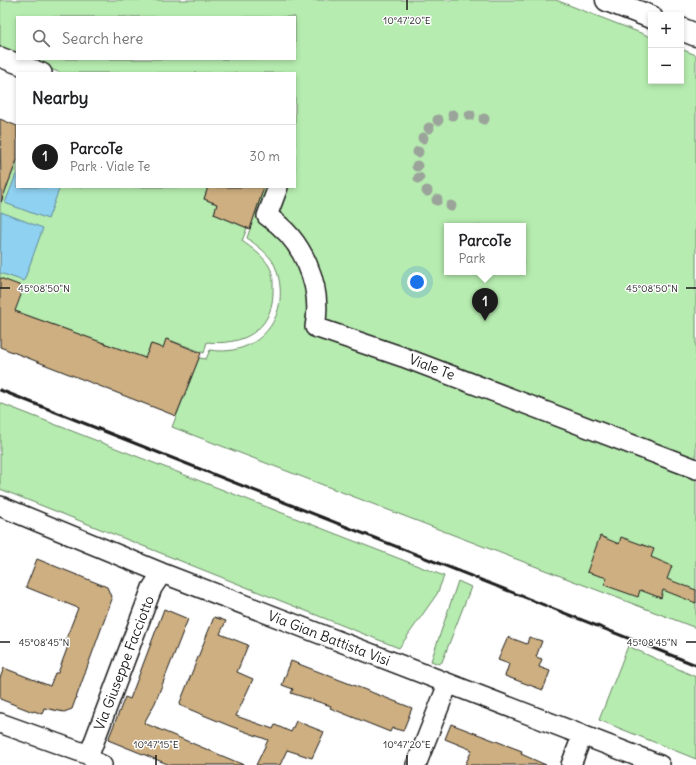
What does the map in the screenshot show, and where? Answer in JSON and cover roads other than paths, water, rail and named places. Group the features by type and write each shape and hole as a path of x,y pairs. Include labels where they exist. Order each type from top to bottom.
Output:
{"main road":[{"path":"607,0 642,9"},
{"path":"684,30 696,35"}],"street":[{"path":"0,57 39,72"},
{"name":"Viale Te","path":"278,188 267,216 280,224 298,246 312,275 318,313 315,327 404,357 696,468"},
{"name":"Via Gian Battista Visi","path":"0,506 162,573 660,765"},
{"name":"Via Giuseppe Facciotto","path":"95,760 152,588 162,573"},
{"path":"416,765 448,684"},
{"path":"0,723 95,760"},
{"path":"571,765 582,736"}],"water":[{"path":"16,175 16,188 60,188 48,219 5,203"},
{"path":"1,212 43,228 24,281 0,273"}],"railway":[{"path":"0,390 696,665"}],"place":[{"name":"ParcoTe","path":"485,321"}]}
